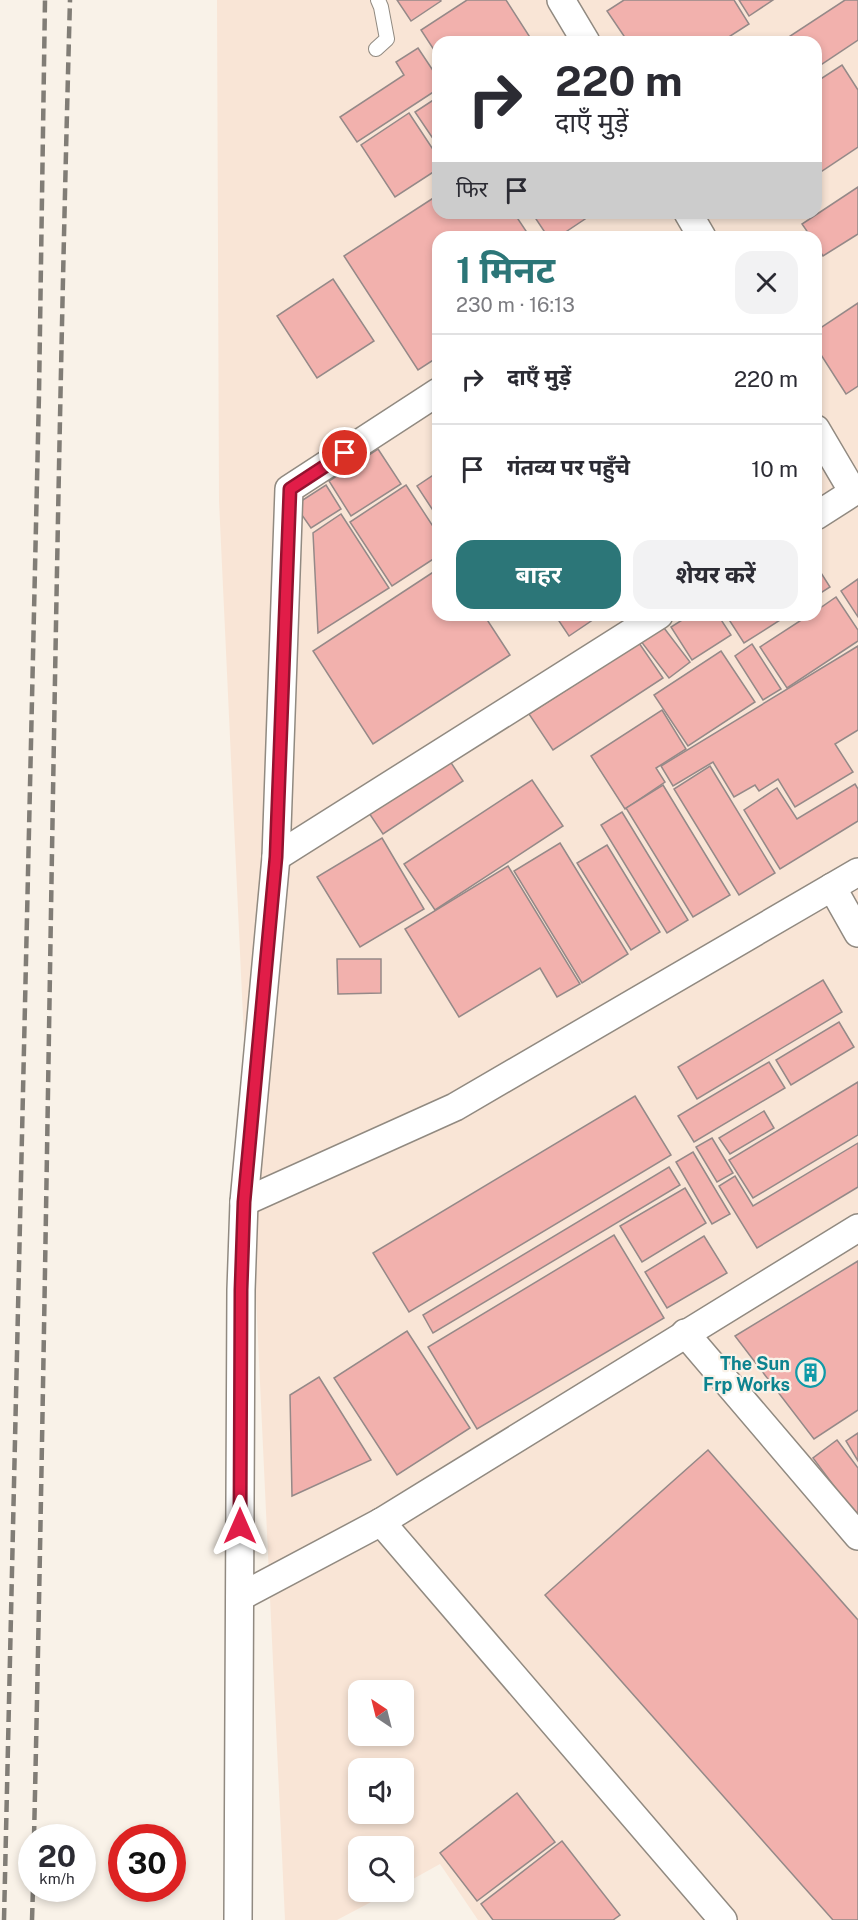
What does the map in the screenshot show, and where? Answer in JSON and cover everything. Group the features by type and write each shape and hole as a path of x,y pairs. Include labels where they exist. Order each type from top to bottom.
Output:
{"street":[{"path":"561,0 582,36"},
{"path":"238,1920 241,1302 244,1202 276,857 290,489 432,396"},
{"path":"822,438 856,491 822,512"},
{"path":"276,857 650,621"},
{"path":"244,1202 455,1107 858,872"},
{"path":"832,887 858,933"},
{"path":"240,1598 381,1522 858,1228"},
{"path":"685,1333 858,1536"},
{"path":"381,1522 723,1920"}],"lane":[{"path":"376,49 387,39 378,0"}],"shaded area":[{"path":"217,0 858,0 858,1920 478,1920 440,1864 414,1878 414,1836 348,1836 348,1902 371,1902 337,1920 285,1920 219,501"}],"building":[{"path":"397,0 440,0 441,1 411,21"},
{"path":"467,0 506,0 529,36 432,36 432,47 421,30"},
{"path":"624,0 734,0 749,24 730,36 624,36 607,11"},
{"path":"739,0 773,0 749,16"},
{"path":"845,0 858,0 858,40 822,64 822,36 790,36"},
{"path":"418,48 432,69 432,93 357,142 340,117 404,75 396,62"},
{"path":"842,65 858,90 858,147 822,171 822,78"},
{"path":"432,101 432,137 415,112"},
{"path":"409,113 432,148 432,173 395,197 361,145"},
{"path":"858,187 858,234 823,256 822,231 807,231 802,224 810,219 822,219 822,211"},
{"path":"432,199 432,219 518,219 526,231 432,231 432,361 418,370 344,256"},
{"path":"536,219 585,219 567,231 544,231"},
{"path":"333,279 374,341 317,378 277,316"},
{"path":"858,303 858,386 846,394 822,356 822,327"},
{"path":"378,449 401,484 351,516 329,481"},
{"path":"432,476 432,509 417,486"},
{"path":"326,485 341,509 311,528 295,505"},
{"path":"406,485 432,525 432,560 392,586 350,522"},
{"path":"341,514 389,588 318,633 313,533"},
{"path":"432,573 432,621 488,621 510,655 373,744 313,651"},
{"path":"822,574 830,587 822,592"},
{"path":"858,579 858,617 841,591"},
{"path":"836,597 858,630 858,641 787,688 760,647 800,621 822,621 822,607"},
{"path":"559,621 591,621 569,636"},
{"path":"680,621 722,621 731,635 692,660 671,627"},
{"path":"730,621 779,621 744,643"},
{"path":"661,624 690,662 669,678 640,640"},
{"path":"639,643 663,678 553,750 529,714"},
{"path":"752,644 781,689 763,700 735,656"},
{"path":"858,646 858,730 835,744 853,772 795,807 778,779 759,791 755,785 734,797 713,762 673,786 661,766"},
{"path":"721,651 755,702 688,746 654,695"},
{"path":"662,710 686,749 656,768 665,782 625,809 591,756"},
{"path":"446,755 463,781 383,834 365,807"},
{"path":"710,766 775,873 739,895 674,789"},
{"path":"532,780 563,826 435,910 404,864"},
{"path":"855,784 858,789 858,821 780,869 744,810 777,788 797,819"},
{"path":"663,785 730,895 693,917 626,808"},
{"path":"622,812 688,920 667,933 601,825"},
{"path":"382,838 424,909 360,947 317,877"},
{"path":"560,843 628,954 582,983 514,871"},
{"path":"607,845 660,932 631,950 577,863"},
{"path":"508,866 580,984 557,997 540,968 459,1017 405,929"},
{"path":"337,959 381,959 381,993 338,994"},
{"path":"823,980 842,1012 697,1099 678,1067"},
{"path":"839,1022 854,1047 791,1085 776,1060"},
{"path":"769,1062 785,1088 694,1142 678,1116"},
{"path":"858,1082 858,1135 753,1198 729,1160"},
{"path":"635,1096 671,1155 409,1312 373,1253"},
{"path":"764,1111 774,1128 730,1154 719,1138"},
{"path":"712,1138 733,1173 717,1182 696,1147"},
{"path":"858,1143 858,1187 757,1248 719,1186 735,1176 753,1206"},
{"path":"693,1152 730,1214 712,1224 676,1162"},
{"path":"669,1167 680,1185 433,1333 423,1315"},
{"path":"685,1188 706,1223 642,1262 620,1226"},
{"path":"614,1235 664,1318 477,1429 428,1347"},
{"path":"704,1236 727,1273 667,1308 645,1272"},
{"name":"The Sun Frp Works","path":"858,1261 858,1410 814,1439 735,1336"},
{"path":"407,1331 470,1428 397,1475 334,1378"},
{"path":"319,1377 371,1460 292,1496 290,1395"},
{"path":"858,1433 858,1461 846,1441"},
{"path":"837,1440 858,1468 858,1518 813,1458"},
{"path":"708,1450 858,1620 858,1920 833,1920 545,1595"},
{"path":"517,1793 555,1842 477,1901 440,1853"},
{"path":"562,1841 620,1915 613,1920 493,1920 481,1904"}],"railway":[{"path":"4,1920 39,394 45,0"},
{"path":"34,1824 59,459 70,0"},
{"path":"32,1920 33,1902"}],"place":[{"name":"The Sun Frp Works","path":"811,1373"}],"route":[{"path":"240,1526 241,1290 244,1202 276,857 290,489 345,453"}]}
